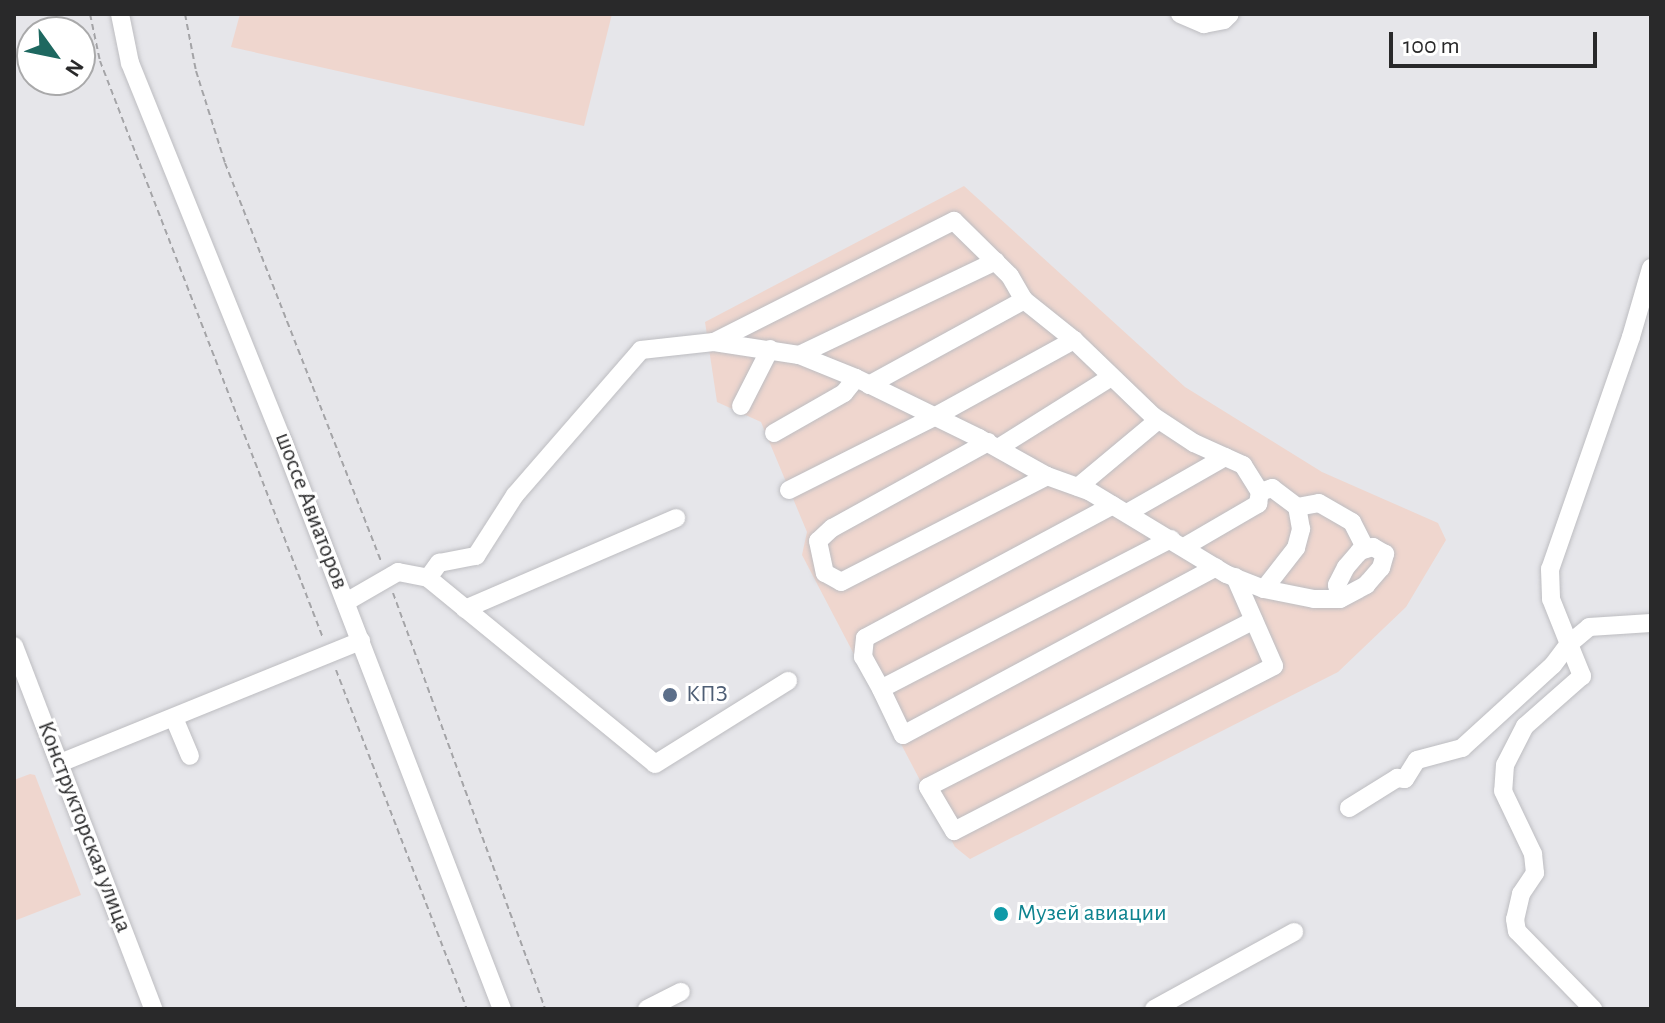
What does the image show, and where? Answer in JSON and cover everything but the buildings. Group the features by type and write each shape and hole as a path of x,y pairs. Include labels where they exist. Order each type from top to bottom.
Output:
{"street":[{"name":"шоссе Авиаторов","path":"120,14 130,63 346,602 502,1009"},
{"path":"1180,14 1204,24 1224,20 1230,14"},
{"path":"714,342 954,221 996,261 1024,300 1074,340 1158,420 1194,443 1243,465 1260,492 1258,504 881,689"},
{"path":"799,355 996,261"},
{"path":"1593,1009 1517,931 1515,919 1521,894 1535,873 1533,854 1503,791 1505,765 1525,726 1582,676 1551,599 1550,569 1631,337 1651,268"},
{"path":"774,433 862,381 1024,300"},
{"path":"789,490 934,417 1074,340"},
{"path":"428,578 439,563 476,556 515,495 641,350 714,342 799,355 862,381 993,445 1047,476 1078,487 1216,567 1264,589 1314,599 1340,599 1366,585 1381,568 1385,554 1373,547 1366,549 1346,567 1337,585 1340,599"},
{"path":"741,406 770,349"},
{"path":"1047,476 841,582 825,573 818,541 832,528 993,445 1111,377"},
{"path":"1078,487 1158,420"},
{"path":"1216,567 903,735 863,657 865,638 1225,457"},
{"path":"1260,492 1272,488 1297,507 1301,529 1296,548 1264,589"},
{"path":"1297,507 1319,503 1352,522 1366,549"},
{"path":"465,609 676,518"},
{"path":"346,602 398,572 428,578 655,764 788,681"},
{"path":"1235,577 1254,620 1274,666 954,831 928,787 1254,620"},
{"path":"1349,808 1397,778 1405,779 1417,760 1462,748 1553,665 1569,644 1589,627 1651,623"},
{"path":"60,763 361,641"},
{"name":"Конструкторская улица","path":"14,646 153,1009"},
{"path":"174,718 190,756"},
{"path":"1154,1009 1294,932"},
{"path":"647,1009 681,992"}],"path":[{"path":"90,14 100,61 467,1009"},
{"path":"185,14 196,71 225,163 383,568"},
{"path":"389,583 545,1009"}],"shaded area":[{"path":"240,14 612,14 584,126 231,47"},
{"path":"964,186 1185,387 1322,472 1438,523 1446,540 1406,607 1338,672 970,859 955,847 802,555 807,532 761,422 717,402 705,322"},
{"path":"35,775 81,895 14,921 14,780"}],"place":[{"name":"КПЗ","path":"670,695"},
{"name":"Музей авиации","path":"1001,914"}]}
